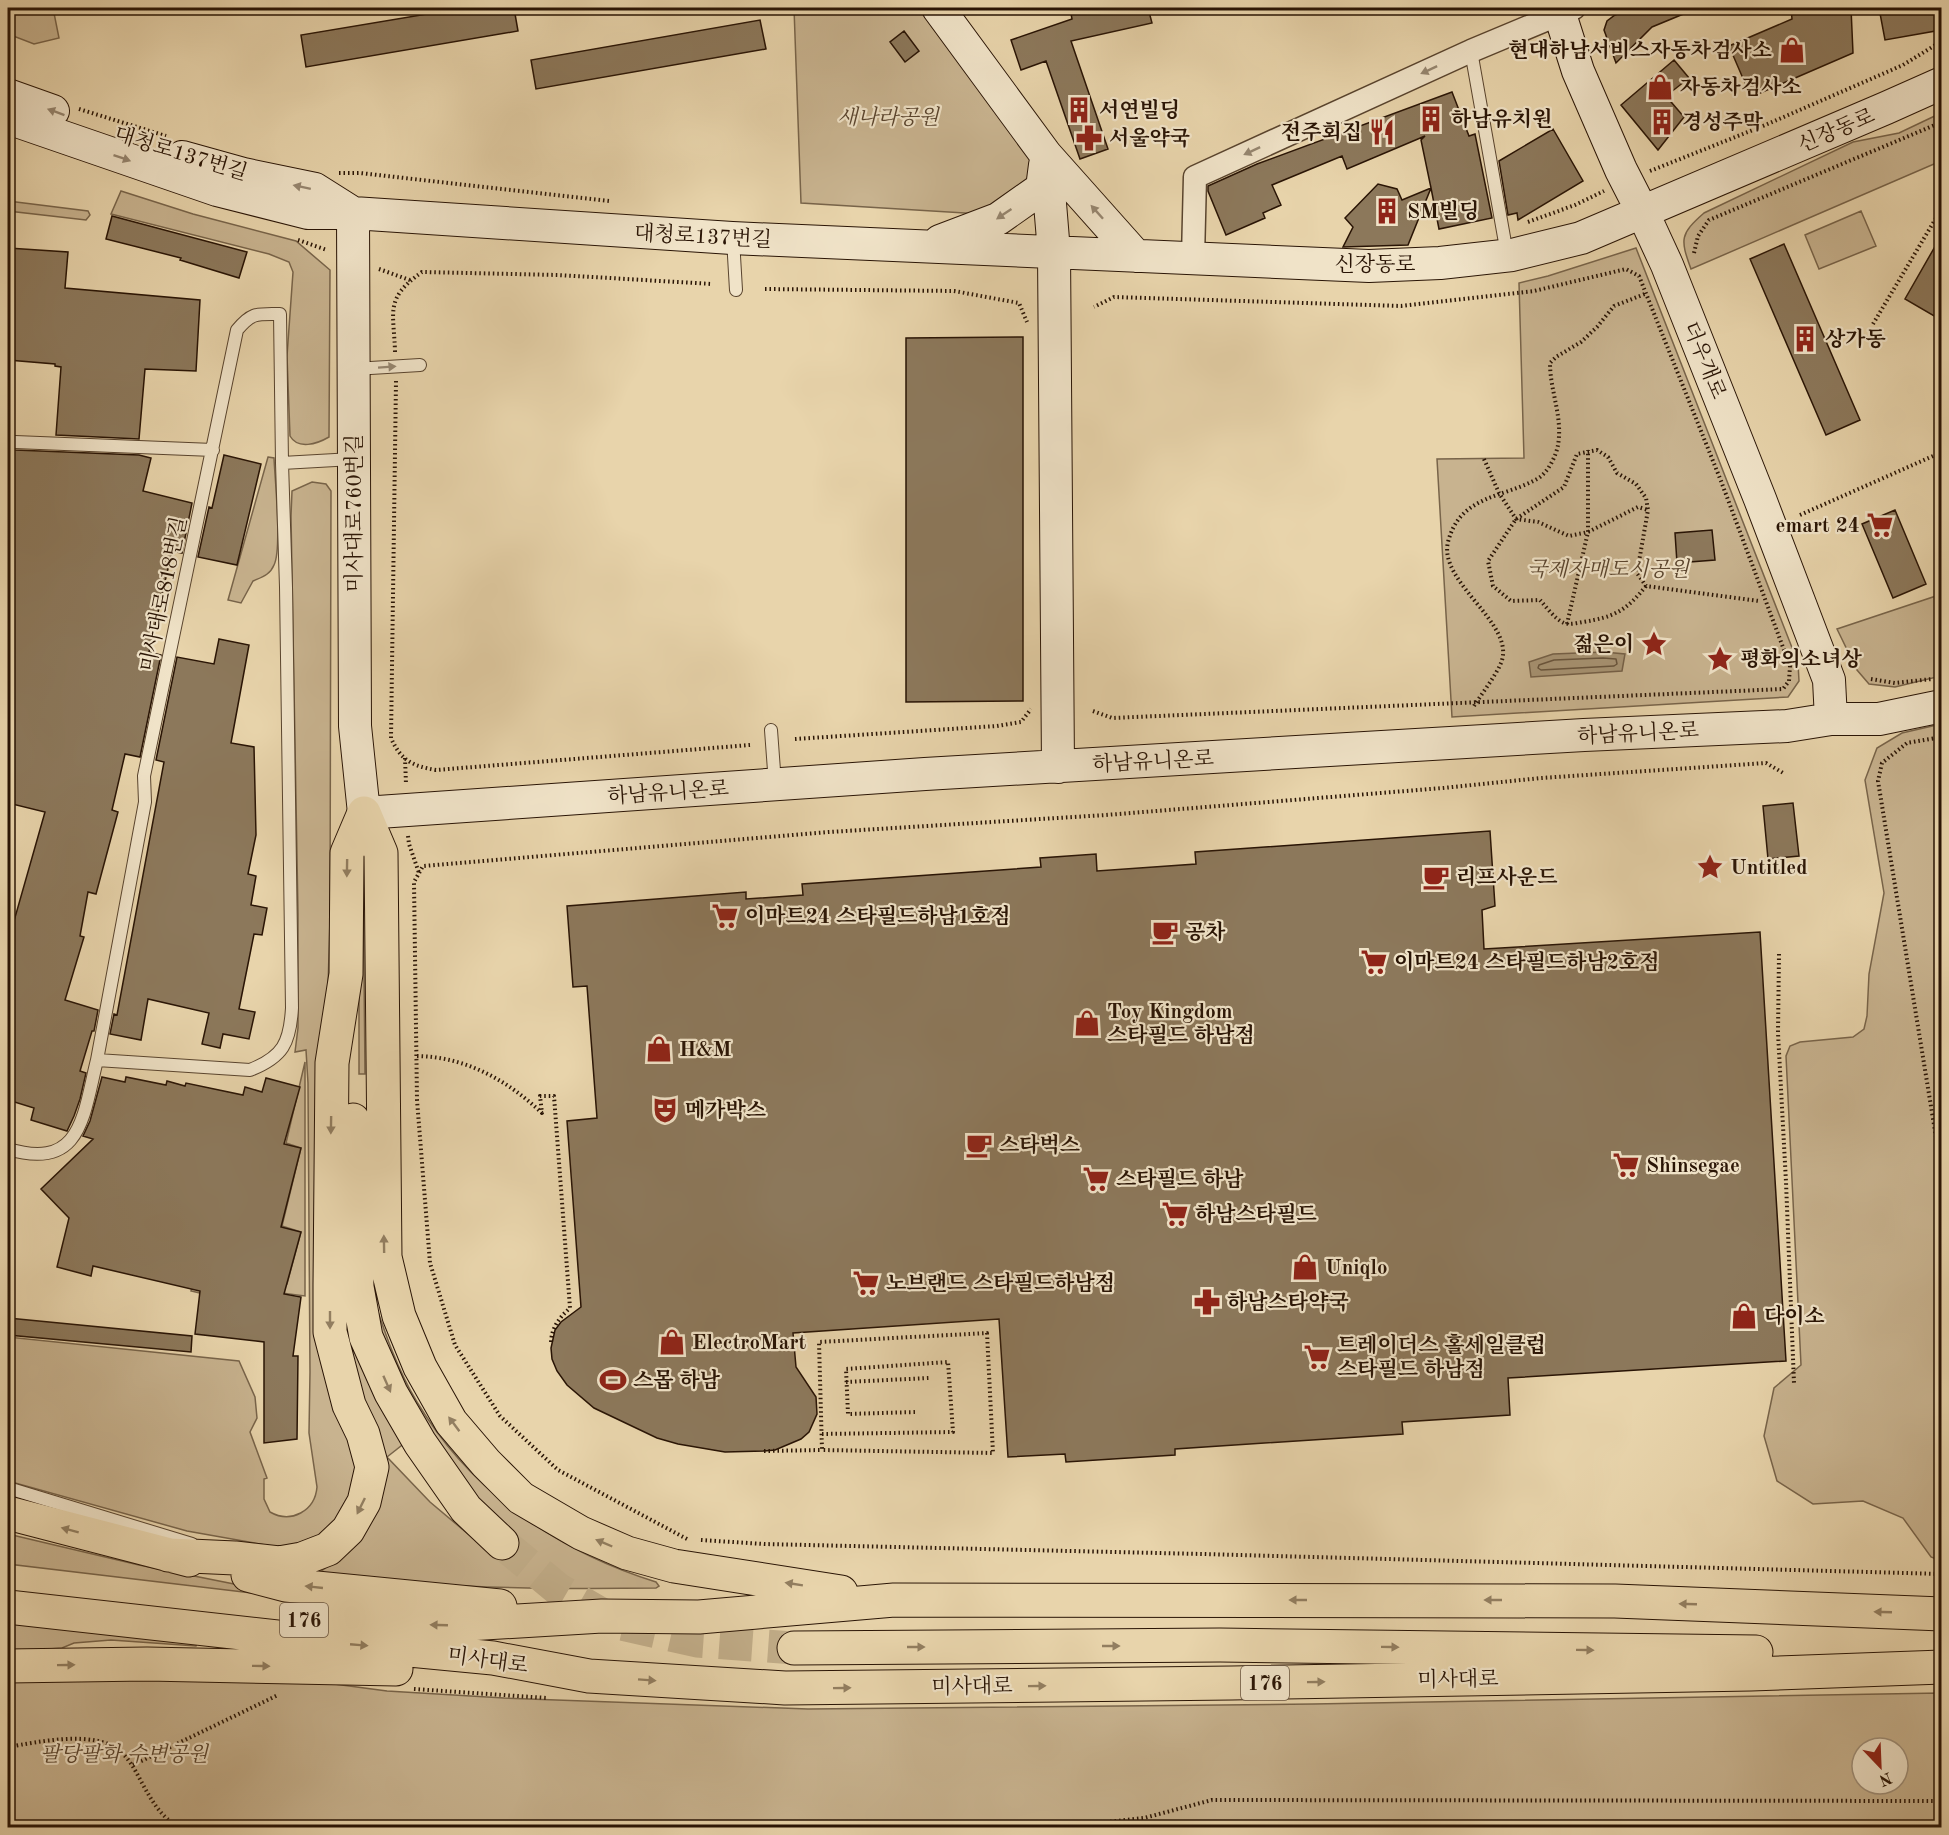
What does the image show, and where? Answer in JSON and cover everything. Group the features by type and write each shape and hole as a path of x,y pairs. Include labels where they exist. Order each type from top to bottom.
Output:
{"main road":[{"path":"938,8 1046,155 1136,256"},
{"name":"더우개로","path":"1564,9 1578,71 1666,265 1760,499 1829,680 1831,719"},
{"name":"신장동로","path":"1054,252 1369,266 1440,263 1505,243 1581,238 1941,83"},
{"name":"대청로137번길","path":"8,95 191,160 315,189 353,213"},
{"name":"대청로137번길","path":"8,118 217,190 308,213 353,213 732,238 1054,252"},
{"path":"924,246 998,219 1042,188 1046,155"},
{"path":"1046,155 1054,252 1058,767"},
{"name":"미사대로760번길","path":"353,213 355,726 364,813"},
{"name":"하남유니온로","path":"364,813 775,784 1584,735 1787,726 1831,719 1879,719 1941,706"},
{"path":"364,813 347,853 346,974 351,1059 357,1287 366,1337 391,1393 420,1443 465,1509 502,1543"},
{"path":"364,813 381,853 385,1257 399,1316 420,1367 451,1422 486,1463 522,1498 581,1533 627,1553 674,1566 894,1600"},
{"path":"168,1555 236,1558 279,1563 302,1559 328,1549 348,1530 364,1502 372,1467 363,1434 349,1405 330,1332 332,1063 346,974"},
{"path":"8,1513 286,1585 602,1616"},
{"name":"미사대로","path":"8,1585 300,1620 451,1625 602,1616 699,1617 894,1600 1615,1601 1941,1614"},
{"name":"미사대로","path":"8,1606 295,1639 493,1658 589,1676 784,1688 1704,1675 1941,1665"},
{"path":"794,1648 1220,1645 1837,1653 1941,1665"},
{"path":"8,1666 182,1664 589,1676"}],"street":[{"path":"1193,258 1195,177 1564,9"}],"lane":[{"path":"1471,51 1505,243"},
{"path":"732,238 736,290"},
{"name":"미사대로818번길","path":"8,1149 26,1154 46,1155 66,1146 80,1126 98,1060 145,802 144,776 237,330 248,317 280,314 287,611 291,1032 281,1050 267,1063 250,1070 98,1060"},
{"path":"353,369 420,365"},
{"path":"15,442 213,450"},
{"path":"282,463 354,459"},
{"path":"771,730 775,784"},
{"path":"8,1488 236,1558"}],"path":[{"path":"1505,243 1626,180 1763,126 1903,65 1941,41"},
{"path":"77,108 166,136"},
{"path":"1694,253 1698,236 1709,220 1941,122"},
{"path":"337,173 372,174 615,202"},
{"path":"1873,324 1941,208"},
{"path":"1093,711 1112,718 1783,689 1790,681 1790,666 1785,648 1721,481 1639,276 1626,269 1534,291 1401,306 1114,297 1094,307"},
{"path":"395,342 393,305 398,293 410,280 422,272 558,275 712,284"},
{"path":"765,289 954,291 1019,303 1024,315"},
{"path":"1474,706 1501,663 1503,649 1497,632 1449,563 1448,544 1455,525 1469,507 1499,493 1539,479 1548,469 1558,447 1560,430 1550,381 1550,363 1581,342 1614,306 1645,294"},
{"path":"397,394 391,738 396,750 415,766 436,770 750,745"},
{"path":"1567,624 1588,532 1588,450"},
{"path":"1597,450 1608,457 1617,473 1636,484 1646,498 1648,510 1638,573 1646,586 1633,603 1616,614 1604,619 1567,624 1558,619 1540,600 1510,601 1493,586 1488,561 1516,519 1563,487 1576,454 1597,450"},
{"path":"1800,515 1941,452"},
{"path":"1484,459 1499,493 1516,519 1538,522 1569,536 1588,532 1638,507 1648,510"},
{"path":"1646,586 1759,601"},
{"path":"1871,679 1895,683 1941,678"},
{"path":"795,739 997,726 1021,722"},
{"path":"1941,737 1907,743 1882,763 1878,781 1941,1174"},
{"path":"688,1540 558,1470 500,1416 455,1345 430,1263 417,1100 414,882 423,866 830,832 1247,804 1600,774 1766,763 1785,774"},
{"path":"1779,954 1778,1033 1794,1383"},
{"path":"417,1056 445,1059 479,1069 516,1091 542,1113 540,1096 554,1096 570,1308 557,1321 551,1344"},
{"path":"764,1451 993,1453 987,1333 819,1342 822,1450"},
{"path":"822,1434 953,1432 948,1362 846,1369 848,1414 916,1412"},
{"path":"846,1382 929,1378"},
{"path":"699,1540 764,1544 1941,1574"},
{"path":"133,1765 283,1692"},
{"path":"8,1747 57,1740 82,1740 102,1742 120,1750 133,1765 154,1807 181,1827"},
{"path":"1052,1827 1144,1818 1212,1800 1941,1801"},
{"path":"870,1827 924,1822 999,1827"}],"green space":[{"path":"8,8 53,8 59,38 34,44 8,34"},
{"name":"새나라공원","path":"794,8 920,8 1033,159 1040,174 1014,216 801,203"},
{"path":"1941,113 1941,161 1691,269 1685,251 1684,238 1690,226 1704,213 1853,142 1899,133"},
{"path":"121,191 193,214 296,241 330,270 329,437 319,442 303,444 293,440 290,436 287,356 293,272 289,262 269,254 111,214"},
{"path":"8,201 88,211 90,215 86,220 8,211"},
{"path":"1861,211 1876,246 1819,269 1805,235"},
{"name":"국제자매도시공원","path":"1636,248 1798,663 1799,681 1788,697 1452,717 1437,459 1524,458 1519,283"},
{"path":"268,457 274,458 277,497 278,545 274,565 265,575 253,581 241,603 228,600"},
{"path":"312,482 326,484 331,491 330,919 328,987 321,1066 359,1461 352,1509 299,1551 187,1531 8,1481 8,1337 239,1361 255,1397 257,1418 250,1432 267,1478 264,1479 264,1499 270,1512 286,1517 294,1516 307,1509 312,1503 317,1487 309,1433 308,1083 306,1050 295,1052 298,1028 298,914 291,516 292,491"},
{"path":"1939,595 1942,600 1941,676 1895,687 1869,684 1857,670 1837,629"},
{"path":"1942,724 1941,1561 1931,1557 1903,1518 1863,1501 1813,1504 1777,1481 1764,1436 1774,1388 1801,1365 1786,1056 1790,1046 1800,1042 1853,1037 1864,1029 1867,1016 1869,974 1884,893 1865,780 1877,748 1902,733"},
{"path":"363,865 365,1074 359,1074 359,890"},
{"path":"305,1062 305,1296 202,1283 200,1293 191,1291 196,1270 287,1284 301,1232 282,1226 301,1148 286,1143"},
{"path":"342,1280 406,1442 387,1457 430,1502 493,1555 467,1487 436,1450 382,1338 373,1297 403,1377 439,1434 463,1464 490,1490 551,1535 584,1553 656,1582 659,1586 656,1588 484,1587 344,1578 317,1574 343,1556 365,1530 348,1365"},
{"path":"8,1534 139,1565 254,1588 268,1595 8,1564"},
{"path":"8,1619 197,1642 196,1646 111,1640 74,1643 62,1648 8,1652"},
{"name":"팔당팔화 수변공원","path":"8,1679 304,1680 387,1691 504,1698 808,1709 1313,1704 1941,1693 1941,1827 8,1827"}],"water":[{"path":"1604,652 1625,654 1622,671 1531,677 1529,662 1553,654"}],"building":[{"path":"463,8 514,8 518,31 306,67 301,35"},
{"path":"1070,8 1148,8 1152,23 1071,41 1108,149 1080,159 1046,61 1021,70 1011,40 1072,19"},
{"path":"1634,8 1698,8 1652,27 1616,63 1604,30 1607,21 1615,15"},
{"name":"현대하남서비스자동차검사소","path":"1791,8 1851,8 1853,53 1751,97 1729,46 1792,19"},
{"path":"1879,8 1941,8 1941,30 1885,40"},
{"path":"760,20 766,49 536,89 531,60"},
{"path":"904,31 919,51 905,62 890,42"},
{"path":"1674,60 1689,78 1666,96 1684,117 1658,150 1621,105"},
{"path":"1452,92 1469,136 1475,134 1492,218 1439,229 1421,140 1425,136 1347,169 1342,156 1272,185 1281,205 1263,213 1265,218 1226,235 1208,191 1208,186 1257,164"},
{"path":"1553,129 1583,181 1518,220 1517,213 1508,215 1499,161"},
{"name":"SM빌딩","path":"1378,184 1397,189 1402,200 1431,188 1408,245 1343,247 1353,227 1345,218"},
{"path":"112,216 247,252 239,278 180,260 181,258 106,239"},
{"path":"1941,236 1941,320 1905,299"},
{"name":"상가동","path":"1784,244 1860,420 1826,435 1750,259"},
{"path":"8,248 68,252 65,288 200,300 196,371 145,369 139,439 56,435 61,367 55,364 8,360"},
{"path":"1023,337 1023,701 906,702 906,338"},
{"path":"8,448 139,455 151,458 143,491 192,503 182,553 172,551 149,652 161,655 140,757 125,754 112,810 118,812 96,894 88,892 80,936 84,937 65,1000 98,1010 94,1031 92,1031 80,1071 86,1073 80,1099 67,1131 31,1120 34,1108 8,1100 8,942 45,812 8,803"},
{"path":"224,455 261,464 237,565 198,557"},
{"path":"1895,510 1926,584 1893,598 1862,524"},
{"path":"1712,530 1715,560 1677,563 1675,533"},
{"path":"219,639 249,645 231,743 254,747 256,835 248,874 256,876 251,905 267,908 262,935 254,934 239,1009 255,1012 249,1039 223,1034 220,1048 202,1044 209,1013 148,999 141,1040 110,1034 114,1014 117,1015 164,762 156,760 177,657 214,664"},
{"path":"1793,803 1799,856 1768,859 1763,806"},
{"name":"하남스타필드","path":"1490,831 1495,906 1482,910 1484,949 1760,932 1786,1361 1508,1378 1510,1415 1402,1422 1403,1434 1175,1449 1175,1455 1066,1462 1065,1454 1008,1457 999,1319 793,1333 796,1367 816,1397 817,1414 809,1432 801,1439 775,1450 725,1452 657,1438 594,1408 567,1385 557,1371 552,1359 551,1348 555,1330 561,1322 581,1307 567,1121 597,1118 587,986 573,987 567,906 746,892 746,899 803,895 802,884 1041,867 1040,858 1096,854 1097,871 1196,864 1195,852"},
{"path":"102,1077 125,1082 126,1077 166,1085 167,1081 185,1086 186,1083 243,1095 245,1087 262,1092 266,1078 300,1087 284,1144 301,1148 281,1227 301,1232 284,1294 301,1297 293,1356 298,1356 297,1439 264,1443 264,1342 195,1334 200,1291 93,1266 91,1276 57,1267 69,1218 41,1189 93,1139 83,1136 90,1121"},
{"path":"8,1318 192,1336 191,1352 8,1335"}],"tunnel":[{"path":"502,1543 558,1589 617,1623 697,1641 794,1648"}],"place":[{"name":"현대하남서비스자동차검사소","path":"1792,50"},
{"name":"자동차검사소","path":"1660,87"},
{"name":"서연빌딩","path":"1079,110"},
{"name":"하남유치원","path":"1431,119"},
{"name":"경성주막","path":"1662,122"},
{"name":"전주회집","path":"1382,132"},
{"name":"서울약국","path":"1089,138"},
{"name":"SM빌딩","path":"1387,211"},
{"name":"상가동","path":"1805,339"},
{"name":"emart 24","path":"1880,525"},
{"name":"젊은이","path":"1654,644"},
{"name":"평화의소녀상","path":"1720,659"},
{"name":"Untitled","path":"1710,867"},
{"name":"리프사운드","path":"1436,877"},
{"name":"이마트24 스타필드하남1호점","path":"725,916"},
{"name":"공차","path":"1165,932"},
{"name":"이마트24 스타필드하남2호점","path":"1374,962"},
{"name":"Toy Kingdom 스타필드 하남점","path":"1087,1023"},
{"name":"H&M","path":"659,1049"},
{"name":"메가박스","path":"665,1110"},
{"name":"스타벅스","path":"979,1145"},
{"name":"Shinsegae","path":"1626,1165"},
{"name":"스타필드 하남","path":"1096,1179"},
{"name":"하남스타필드","path":"1175,1214"},
{"name":"Uniqlo","path":"1305,1267"},
{"name":"노브랜드 스타필드하남점","path":"866,1283"},
{"name":"하남스타약국","path":"1207,1302"},
{"name":"다이소","path":"1744,1316"},
{"name":"ElectroMart","path":"672,1342"},
{"name":"트레이더스 홀세일클럽 스타필드 하남점","path":"1317,1357"},
{"name":"스몹 하남","path":"613,1380"}]}
